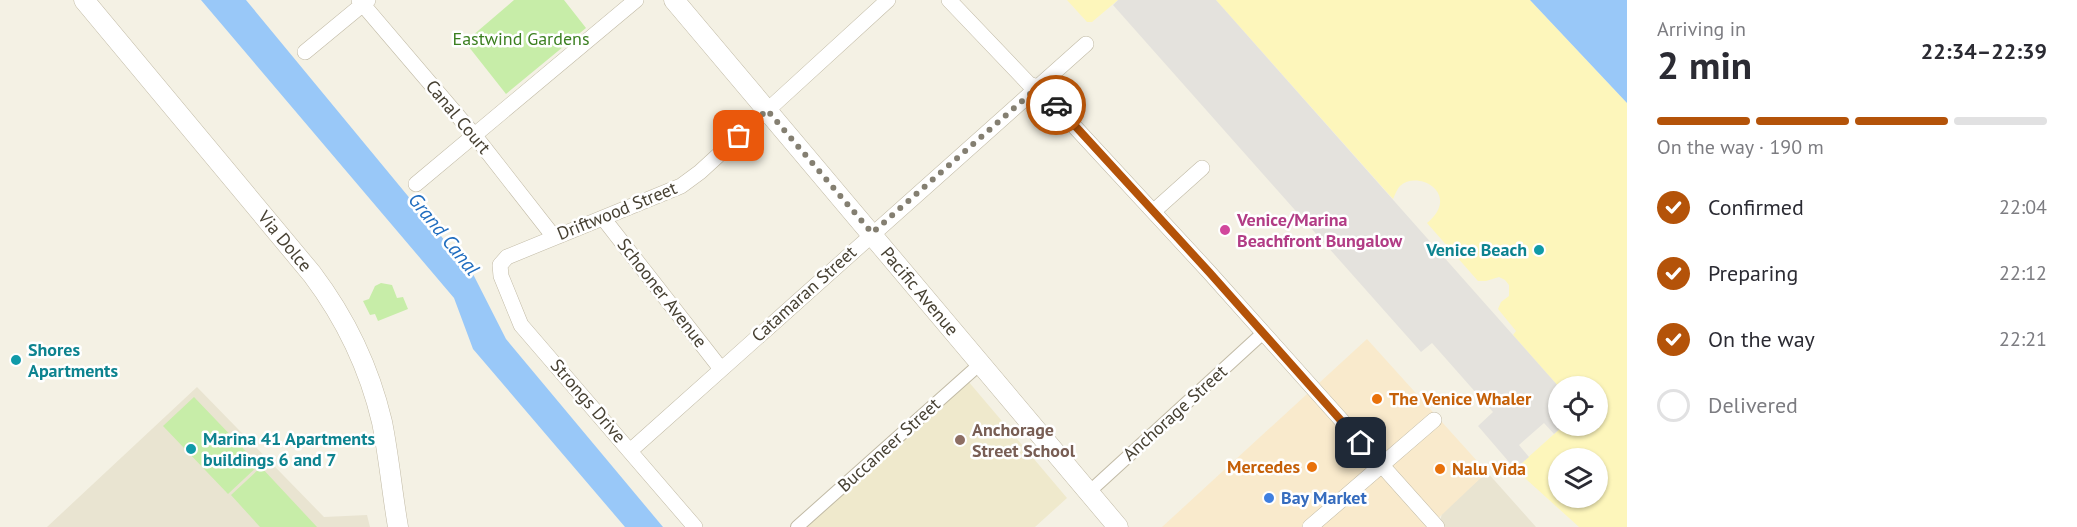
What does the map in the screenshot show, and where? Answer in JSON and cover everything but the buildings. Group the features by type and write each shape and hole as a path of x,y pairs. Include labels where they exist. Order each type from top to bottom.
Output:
{"street":[{"name":"Via Dolce","path":"84,0 332,300 351,333 376,397 398,527"},
{"path":"416,184 636,0"},
{"name":"Pacific Avenue","path":"674,0 1118,527"},
{"name":"Driftwood Street","path":"500,265 507,257 681,186 700,172 888,0"},
{"path":"949,0 1029,84 1038,87 1154,211 1437,527"},
{"path":"306,52 363,1"},
{"name":"Canal Court","path":"363,1 475,136 554,237"},
{"name":"Catamaran Street","path":"630,451 1086,44"},
{"path":"1154,211 1202,168"},
{"name":"Schooner Avenue","path":"603,218 721,369"},
{"name":"Strongs Drive","path":"500,265 501,276 521,325 695,527"},
{"name":"Anchorage Street","path":"1088,492 1263,333"},
{"name":"Buccaneer Street","path":"797,527 980,364"},
{"path":"1310,527 1434,420"}],"shaded area":[{"path":"1118,0 1216,0 1549,376 1548,427 1544,423 1519,445 1529,457 1515,469 1478,426 1493,412 1432,343 1421,352 1113,5"},
{"path":"1367,339 1487,472 1429,527 1162,527"},
{"name":"Anchorage Street School","path":"968,381 1067,498 1035,527 805,527"},
{"name":"Marina 41 Apartments buildings 6 and 7","path":"197,387 324,517 367,515 370,527 47,527"},
{"path":"1487,472 1536,527 1439,527 1442,513"}],"green space":[{"name":"Eastwind Gardens","path":"514,0 564,0 586,28 506,94 465,42"},
{"path":"381,283 392,285 397,298 403,297 408,309 378,321 375,314 370,315 363,301 369,299 375,286"},
{"path":"194,397 259,465 228,494 163,426"},
{"path":"261,467 317,527 260,527 231,495"}],"sand":[{"path":"1067,0 1118,0 1092,22 1087,22"},
{"name":"Venice Beach","path":"1216,0 1530,0 1627,103 1627,527 1579,527 1558,508 1608,508 1608,448 1548,448 1548,499 1515,469 1552,436 1608,436 1608,376 1549,376 1513,335 1516,331 1498,309 1501,302 1509,296 1509,285 1499,277 1478,281 1427,223 1437,212 1440,203 1439,194 1433,187 1417,181 1408,182 1399,187 1393,199"}],"water":[{"path":"201,0 246,0 474,276 506,339 663,527 625,527 473,349 454,298"},
{"path":"1530,0 1627,0 1627,103"}],"way so far":[{"path":"739,136 767,110 872,233 1038,87 1056,105"}],"place":[{"name":"Venice/Marina Beachfront Bungalow","path":"1225,230"},
{"name":"Venice Beach","path":"1539,250"},
{"name":"Shores Apartments","path":"16,360"},
{"name":"The Venice Whaler","path":"1377,399"},
{"name":"Anchorage Street School","path":"960,440"},
{"name":"Marina 41 Apartments buildings 6 and 7","path":"191,449"},
{"name":"Mercedes","path":"1312,467"},
{"name":"Nalu Vida","path":"1440,469"},
{"name":"Bay Market","path":"1269,498"}],"route":[{"path":"1056,105 1361,443"}],"water label":[{"name":"Grand Canal","path":"444,234"}]}
